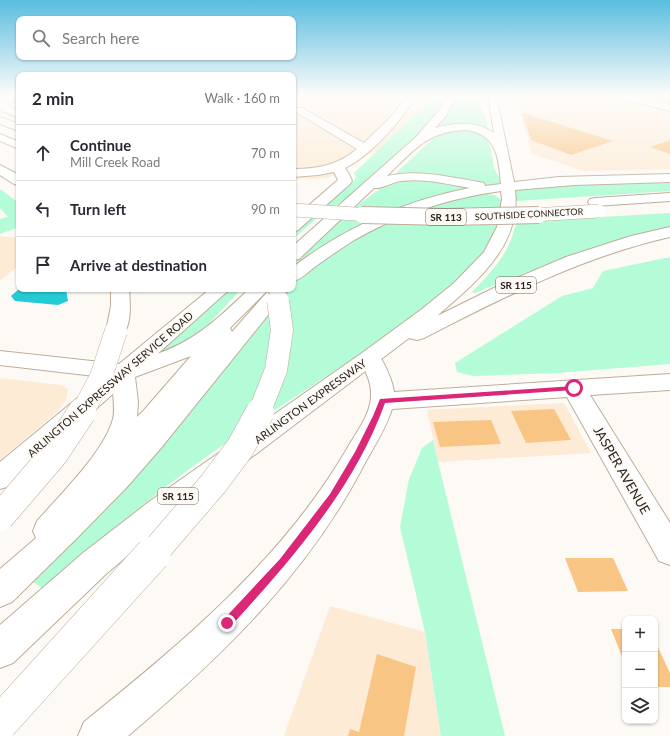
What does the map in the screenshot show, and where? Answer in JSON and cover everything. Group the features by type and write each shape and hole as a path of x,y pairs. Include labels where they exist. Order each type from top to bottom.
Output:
{"main road":[{"path":"334,129 364,148"},
{"path":"296,173 312,173 336,167 349,161 383,129"},
{"path":"296,252 419,140 428,129"},
{"path":"419,140 441,129"},
{"path":"477,129 485,132 492,137 505,163 518,174 538,179 572,181 670,179"},
{"name":"ARLINGTON EXPRESSWAY","path":"0,650 94,564 160,510 370,358 460,287 491,254 501,237 506,222 509,208 508,187 498,130"},
{"path":"0,137 16,145"},
{"path":"296,224 345,181 343,174 336,167"},
{"path":"0,169 16,179"},
{"path":"358,196 384,180 404,176 423,177 479,186 508,187"},
{"path":"296,274 312,261 345,240 374,225 450,197 508,187 572,181"},
{"name":"SOUTHSIDE CONNECTOR","path":"296,210 360,215 448,217 535,215 670,197"},
{"name":"SOUTHSIDE CONNECTOR","path":"296,201 387,207 468,208 524,206 670,206"},
{"name":"SR 115","path":"370,358 490,297 559,265 641,238 670,232"},
{"path":"0,517 24,491 63,440 97,385 106,364 116,331 121,306 120,292"},
{"name":"ARLINGTON EXPRESSWAY SERVICE ROAD","path":"0,478 217,292"},
{"path":"0,358 123,373 190,348 218,328 257,292"},
{"path":"0,582 41,540 154,416 257,292"},
{"path":"0,591 105,493 176,413 257,314 277,292"},
{"path":"0,723 194,508 228,466 257,417 276,369 281,342 282,317 278,292"},
{"path":"98,736 227,623 283,562 333,496 358,454 377,416 383,400 382,386 370,358"},
{"path":"41,540 84,486 109,451 119,433 125,418 126,408 123,373"},
{"path":"383,400 670,382"},
{"name":"JASPER AVENUE","path":"574,388 670,551"}],"shaded area":[{"path":"296,129 401,129 380,149 328,178 296,180"},
{"path":"524,129 670,129 670,169 584,171 532,154"},
{"path":"0,236 16,238 16,268 0,281"},
{"path":"0,378 61,385 68,389 66,400 57,412 0,460"},
{"path":"564,403 591,453 438,462 427,410"},
{"path":"330,606 425,632 441,736 284,736"}],"green space":[{"path":"400,129 423,129 394,158 351,195 316,219 296,236 296,231 354,181 356,177 354,173"},
{"path":"459,129 488,129 488,131"},
{"path":"461,129 472,131 486,138 491,148 495,169 501,179 502,184 475,184 409,173 396,173 439,133"},
{"path":"407,177 477,187 425,202 296,270 296,261 338,220 386,184"},
{"path":"670,182 670,191 516,201 516,189 545,186"},
{"path":"0,189 16,201 16,228 0,234 0,219 8,217 0,208"},
{"path":"478,195 495,195 502,201 496,230 484,252 474,265 451,287 376,343 246,429 156,494 43,589 29,579 282,292 296,292 296,280 341,247 376,229 432,207"},
{"path":"670,213 670,229 567,257 474,293 472,292 489,275 503,256 511,240 517,222"},
{"path":"670,257 670,364 557,373 473,376 457,372 455,363 562,296 593,288 603,271"},
{"path":"227,292 238,292 196,338 162,353 158,353"},
{"path":"433,440 505,736 441,736 425,632 400,527 409,479 422,448"}],"water":[{"path":"16,292 66,292 68,301 58,305 15,301 11,296"}],"building":[{"path":"527,129 576,129 613,141 571,155 531,140"},
{"path":"670,140 670,154 650,147"},
{"path":"554,409 571,440 526,443 511,411"},
{"path":"491,420 501,444 440,447 433,422"},
{"path":"565,558 613,558 628,591 578,592"},
{"path":"611,629 622,629 622,656"},
{"path":"658,647 670,673 670,687 658,687"},
{"path":"377,654 416,667 404,736 348,736 350,729 359,732"}],"route":[{"path":"227,623 283,562 333,496 358,454 377,416 383,400 574,388"}]}
